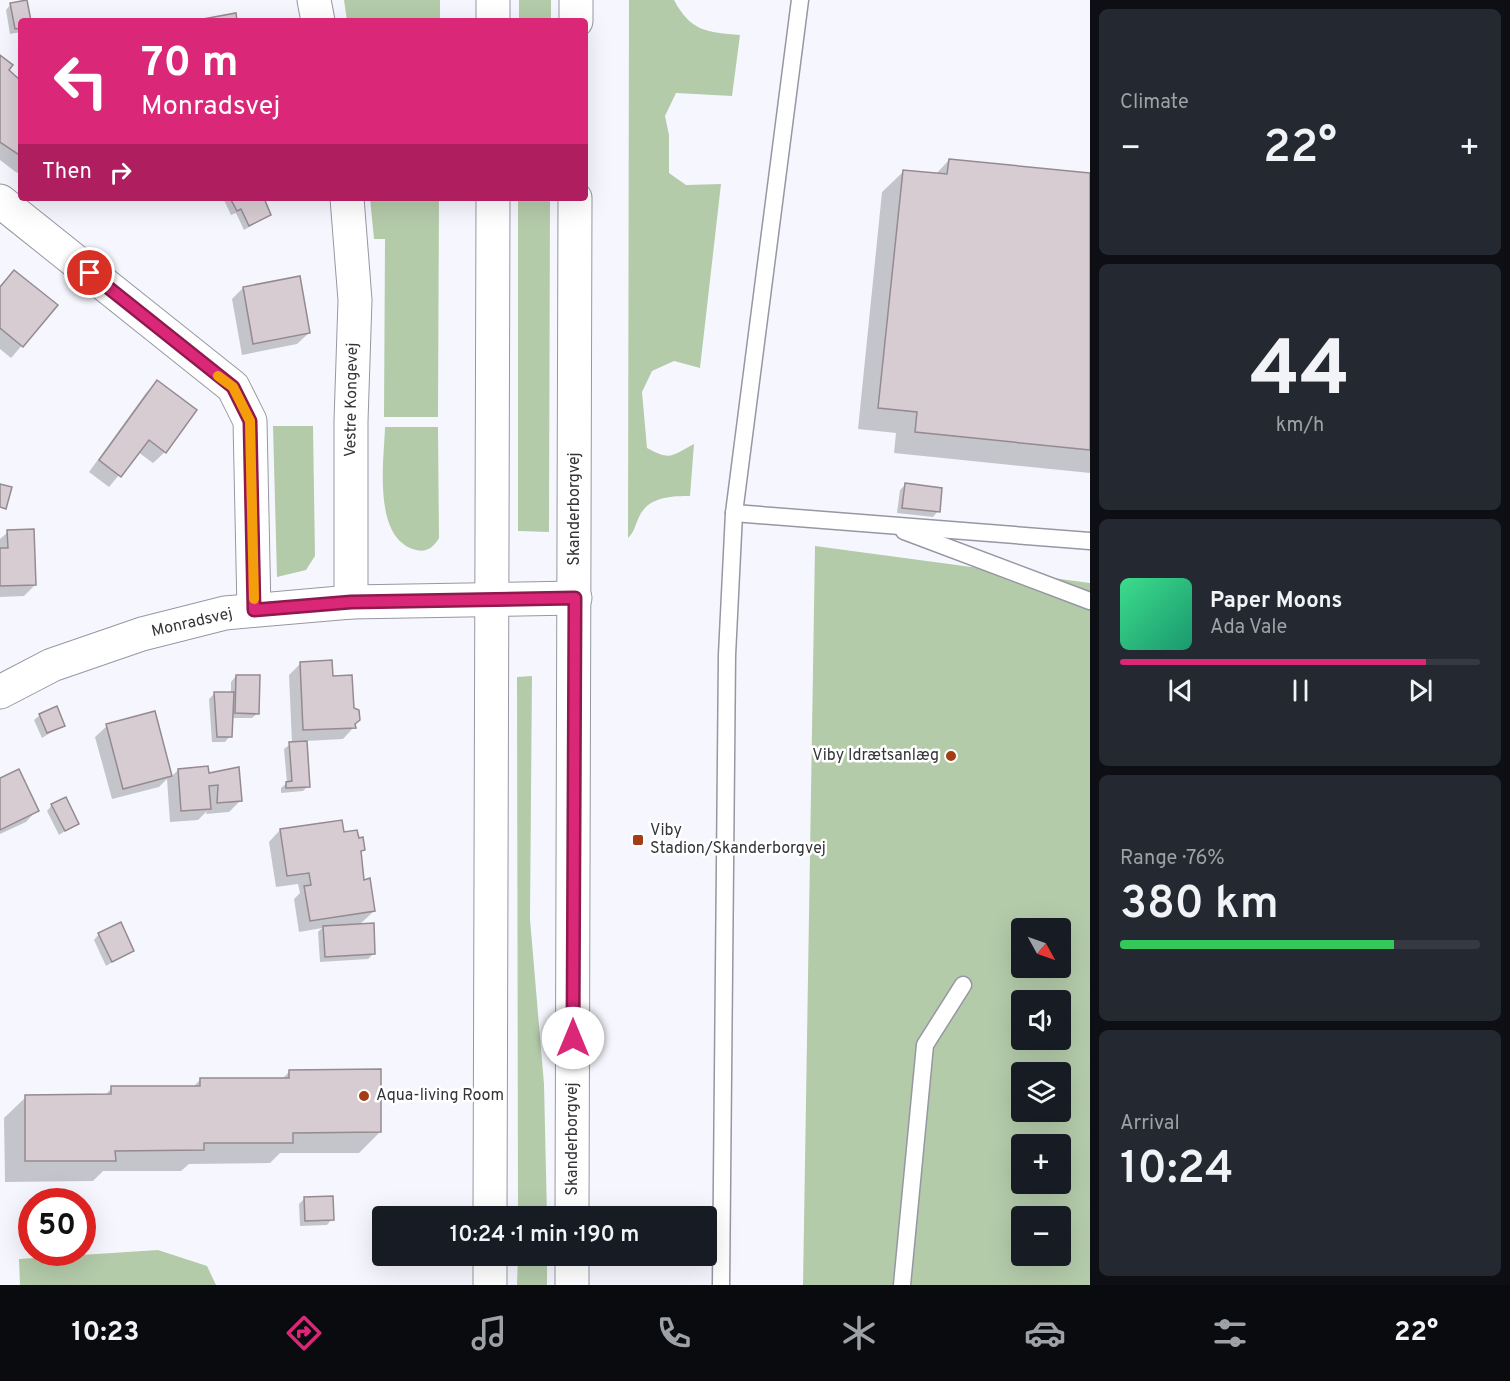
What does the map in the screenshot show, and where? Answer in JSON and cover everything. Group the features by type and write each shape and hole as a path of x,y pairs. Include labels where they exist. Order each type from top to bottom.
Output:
{"main road":[{"path":"314,0 317,18"},
{"path":"493,0 493,18"},
{"path":"576,0 576,18"},
{"path":"0,201 233,387 250,421 254,610"},
{"name":"Vestre Kongevej","path":"347,201 355,300 351,421 351,602"},
{"path":"490,1206 493,201"},
{"name":"Skanderborgvej","path":"572,1206 576,201"},
{"name":"Monradsvej","path":"5,681 142,634 225,613 351,602 575,598"},
{"path":"490,1266 490,1285"},
{"path":"572,1266 572,1285"}],"lane":[{"path":"721,1285 727,655 734,513 800,0"},
{"path":"734,513 1090,541"},
{"path":"886,524 1090,601"},
{"path":"902,1285 925,1045 963,985"}],"green space":[{"path":"344,0 440,0 440,18 347,18"},
{"path":"519,0 551,0 551,18 519,18"},
{"path":"629,0 674,0 687,19 701,28 718,33 740,35 732,96 676,93 665,116 669,135 669,173 686,185 721,184 700,368 674,361 652,371 642,392 647,448 666,456 694,444 690,496 667,497 648,505 628,538"},
{"path":"370,201 439,201 438,417 384,417 385,239 374,239"},
{"path":"518,201 550,201 549,532 518,531"},
{"path":"273,426 313,426 315,556 306,570 277,577"},
{"path":"385,427 438,427 439,538 432,547 426,550 416,550 402,543 392,531 384,497"},
{"name":"Viby Idrætsanlæg","path":"815,546 1090,583 1090,1285 803,1285"},
{"path":"532,676 530,919 544,1084 547,1206 518,1206 517,677"},
{"path":"158,1250 207,1266 216,1285 20,1285 19,1266 96,1266 96,1254"},
{"path":"518,1266 547,1266 547,1285 517,1285"}],"building":[{"path":"27,0 30,18 18,18 18,28 15,29 10,3"},
{"path":"236,13 237,18 208,18"},
{"path":"0,55 13,65 9,70 18,78 18,154 0,142"},
{"path":"949,159 1090,173 1090,450 915,432 917,412 878,408 903,170 947,174"},
{"path":"232,201 265,201 271,215 249,226 241,209 237,211"},
{"path":"14,270 58,305 23,347 0,328 0,287"},
{"path":"300,276 310,333 253,344 243,287"},
{"path":"157,380 197,410 166,453 149,440 121,477 99,460"},
{"path":"905,483 942,488 940,512 902,508"},
{"path":"0,484 12,487 6,509 0,507"},
{"path":"34,529 36,585 0,586 0,548 8,548 7,530"},
{"path":"332,660 333,676 352,675 354,708 359,710 360,720 355,724 356,728 303,730 300,662"},
{"path":"236,675 260,675 259,714 235,713"},
{"path":"214,692 234,692 232,737 217,737"},
{"path":"57,706 65,726 47,733 39,714"},
{"path":"155,711 172,776 123,789 106,724"},
{"path":"307,741 310,787 286,788 286,782 292,781 289,742"},
{"path":"208,766 209,773 239,767 242,801 217,803 218,785 209,786 211,809 181,811 178,769"},
{"path":"19,769 39,811 0,830 0,778"},
{"path":"66,797 79,824 65,831 51,804"},
{"path":"342,820 344,832 357,830 359,838 363,837 365,850 361,851 364,880 370,878 375,911 310,921 304,886 311,885 309,873 287,876 280,829"},
{"path":"121,922 134,951 112,962 98,933"},
{"path":"374,923 375,954 325,957 323,926"},
{"path":"381,1069 381,1132 293,1133 293,1143 204,1143 204,1150 115,1151 116,1161 25,1161 25,1095 111,1094 111,1086 200,1086 200,1078 289,1078 289,1070"},
{"path":"333,1196 334,1220 305,1221 304,1197"}],"slow traffic":[{"path":"218,376 233,387 250,421 254,599"}],"place":[{"name":"Viby Idrætsanlæg","path":"951,756"},
{"name":"Viby Stadion/Skanderborgvej","path":"638,840"},
{"name":"Aqua-living Room","path":"364,1096"}],"route":[{"path":"90,273 233,387 250,421 254,610 351,602 575,598 573,1038"}]}
